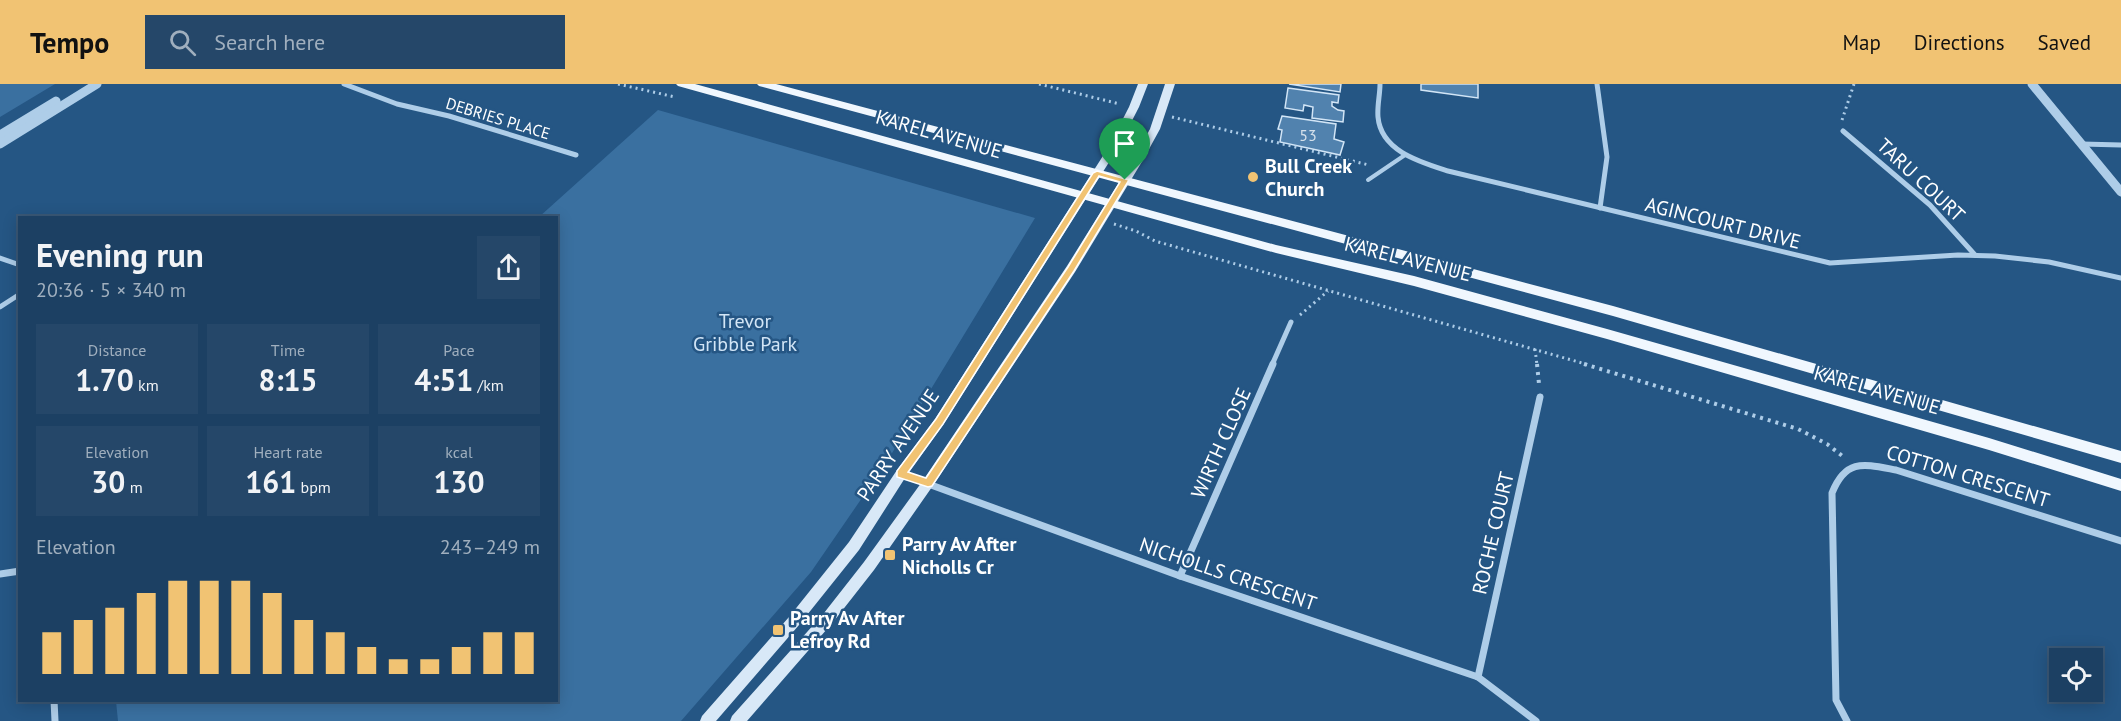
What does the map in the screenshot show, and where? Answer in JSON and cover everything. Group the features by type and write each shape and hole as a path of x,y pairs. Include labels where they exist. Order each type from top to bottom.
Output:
{"main road":[{"name":"KAREL AVENUE","path":"682,84 1276,249 1414,281 1607,333 1989,444 2121,485"},
{"name":"KAREL AVENUE","path":"763,84 1787,358 2121,457"},
{"name":"PARRY AVENUE","path":"707,721 836,571 939,422 1123,132 1143,84"},
{"path":"737,721 829,617 869,566 928,483 1064,279 1125,180 1155,129 1170,84"}],"street":[{"path":"0,135 84,84"},
{"path":"0,144 98,84"},
{"name":"DEBRIES PLACE","path":"344,84 397,104 449,116 576,155"},
{"name":"AGINCOURT DRIVE","path":"1380,84 1378,119 1390,143 1405,155 1448,171 1830,262 1856,264 1974,255 2013,256 2054,262 2121,278"},
{"path":"1597,84 1607,157 1600,208"},
{"path":"2032,84 2121,192"},
{"name":"TARU COURT","path":"1843,131 1880,160 1956,231 1974,255"},
{"path":"2082,144 2121,145"},
{"path":"0,258 18,264"},
{"path":"0,307 18,295"},
{"name":"WIRTH CLOSE","path":"1180,576 1292,322"},
{"name":"ROCHE COURT","path":"1478,677 1540,397"},
{"name":"COTTON CRESCENT","path":"1851,465 1868,464 1896,470 2121,541"},
{"path":"1847,721 1836,700 1832,493 1837,478 1851,465"},
{"name":"NICHOLLS CRESCENT","path":"901,474 1180,576 1478,677 1536,721"},
{"path":"0,574 18,571"},
{"path":"54,702 55,721"}],"lane":[{"path":"1368,180 1405,155"}],"path":[{"path":"1039,84 1120,104"},
{"path":"1843,131 1842,118 1854,84"},
{"path":"1171,116 1384,168"},
{"path":"1113,223 1155,241 1535,349 1798,429 1827,444 1845,457 1851,465"},
{"path":"1292,322 1329,290"},
{"path":"1535,349 1540,397"}],"green space":[{"path":"0,84 55,84 0,117"},
{"name":"Trevor Gribble Park","path":"658,110 1035,218 886,463 811,572 681,721 118,721 116,702 558,702 558,216 540,216"}],"building":[{"path":"1289,84 1341,84 1340,92"},
{"path":"1421,84 1478,84 1478,98 1421,90"},
{"path":"1288,88 1339,95 1338,103 1332,102 1332,106 1344,111 1343,122 1312,118 1313,107 1304,105 1303,111 1285,108"},
{"path":"1282,116 1336,124 1334,139 1344,142 1340,155 1280,142 1282,130 1278,129"}],"place":[{"name":"Bull Creek Church","path":"1253,177"},
{"name":"Parry Av After Nicholls Cr","path":"890,555"},
{"name":"Parry Av After Lefroy Rd","path":"778,630"}],"route":[{"path":"1097,173 1125,180 1071,269 928,483 901,474 939,422 1097,173"}]}
